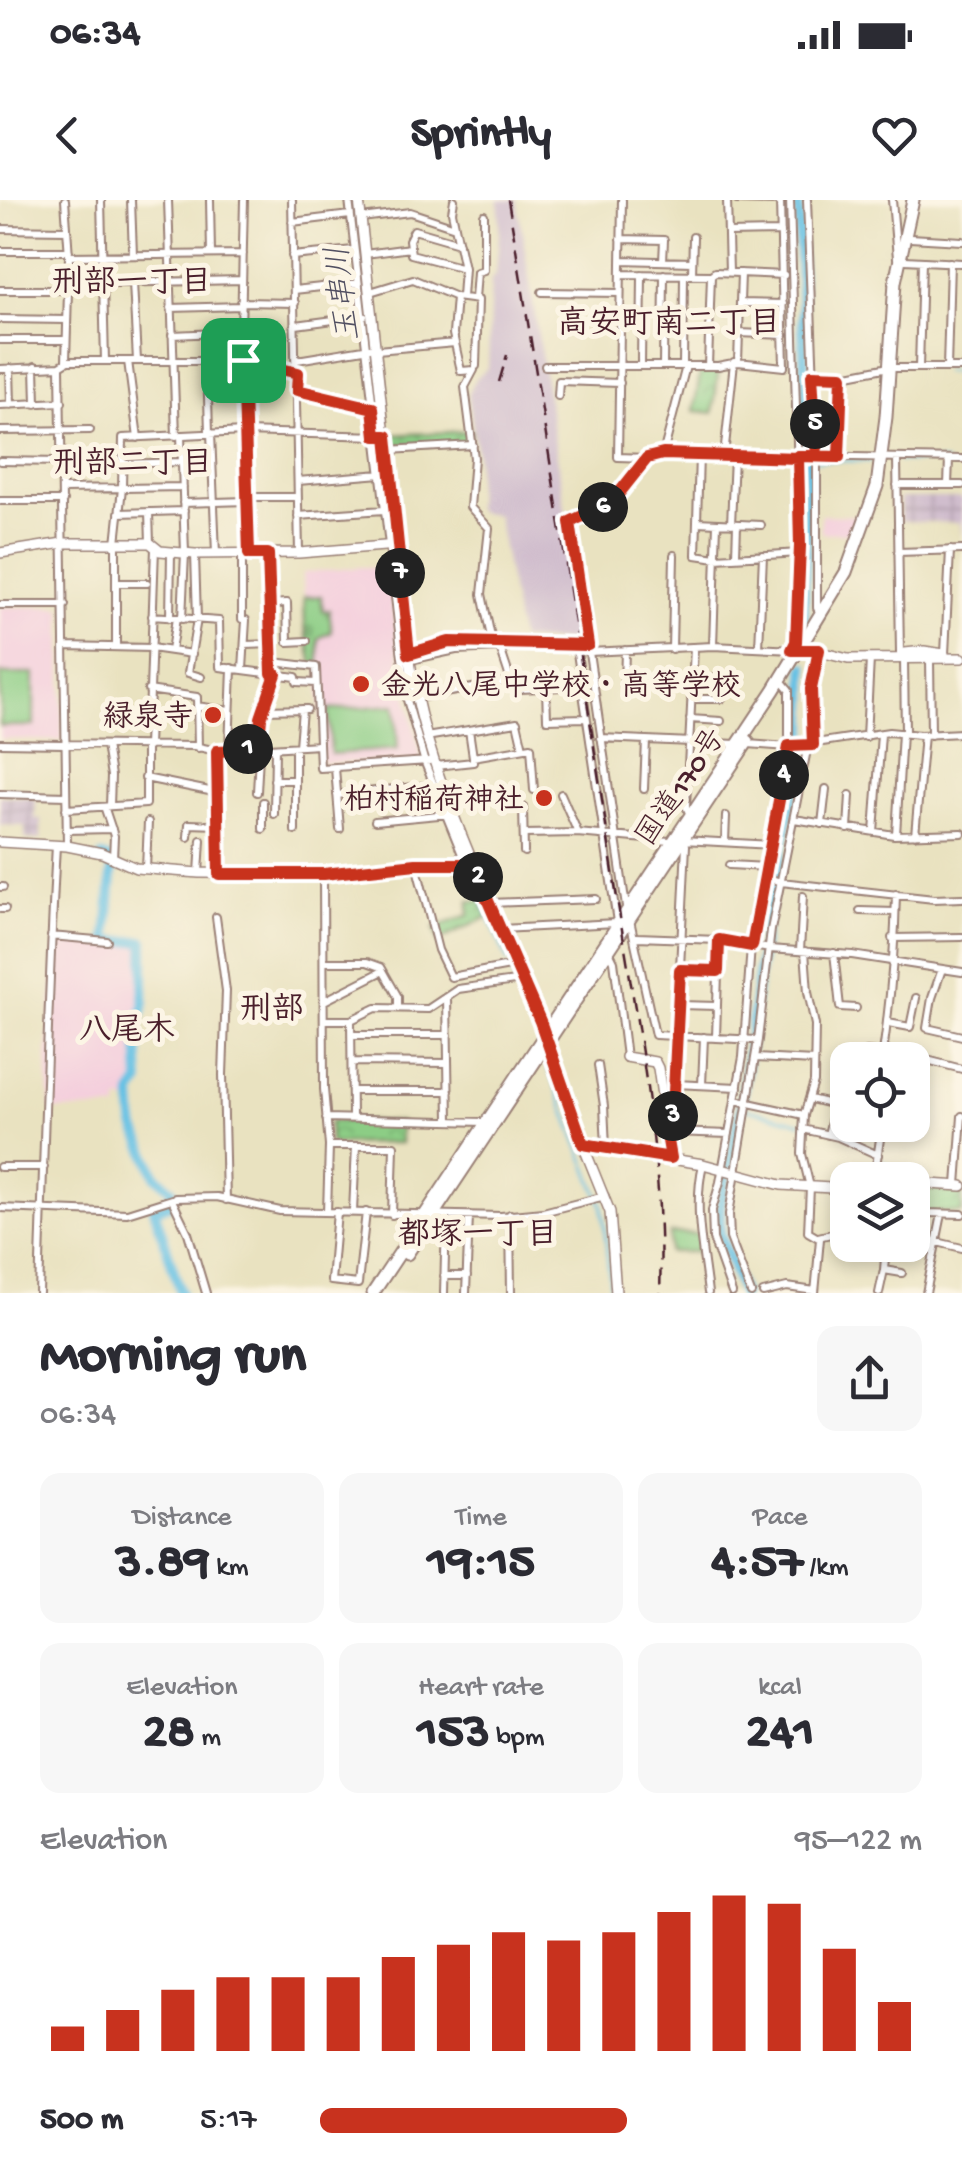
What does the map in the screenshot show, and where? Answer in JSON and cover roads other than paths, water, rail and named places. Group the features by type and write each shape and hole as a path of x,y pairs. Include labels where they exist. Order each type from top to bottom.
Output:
{"highway":[{"name":"国道170号","path":"679,841 690,814 784,684 851,575 867,539 889,458 902,260 913,200"},
{"name":"国道170号","path":"902,260 920,200"},
{"name":"国道170号","path":"380,1293 434,1216 622,918 679,841 806,648 846,572 889,458"},
{"name":"国道170号","path":"373,1293 434,1216 485,1122 546,1039"}],"main road":[{"path":"359,200 356,216 370,292 382,436 389,450 392,546 424,738 430,762 447,796 449,814 522,980 605,1196 610,1212 616,1293"},
{"path":"0,554 64,543 116,543 216,554 392,546"},
{"path":"806,648 848,659 924,651 962,657"},
{"path":"902,656 962,657"},
{"path":"0,842 61,846 146,870 219,874 324,874 416,864 469,864"},
{"path":"626,1058 655,1062 671,1158"},
{"path":"583,1144 703,1164 728,1173 810,1188 830,1189"},
{"path":"930,1184 960,1185"}],"street":[{"path":"40,1293 51,936 66,830 62,402 69,254 64,200"},
{"path":"101,200 105,361"},
{"path":"131,200 133,255"},
{"path":"168,200 178,435 197,619 188,673 202,676"},
{"path":"210,200 210,254"},
{"path":"243,669 247,499 241,332 244,200"},
{"path":"292,200 299,553"},
{"path":"349,200 356,216 354,250 372,348 373,408 382,436 384,510 392,546 406,700 430,762 434,785 449,814 376,821"},
{"path":"454,200 452,212 464,268 454,305 454,342 460,371 474,370 466,387 473,446 470,507 489,528 482,594 492,642"},
{"path":"622,200 618,456 962,460"},
{"path":"727,200 728,272"},
{"path":"545,366 708,366 736,362 784,367 780,201 737,200"},
{"path":"790,200 800,553 796,642 806,648"},
{"path":"807,200 817,608 822,615"},
{"path":"892,200 895,253 902,260 962,262"},
{"path":"292,222 410,212 456,228"},
{"path":"475,300 477,272 484,270 484,215"},
{"path":"0,230 67,230"},
{"path":"459,243 414,230 409,240 411,254 464,268"},
{"path":"728,234 781,232"},
{"path":"663,454 684,366 693,237"},
{"path":"622,238 664,240 663,261"},
{"path":"910,238 962,240"},
{"path":"365,254 410,248"},
{"path":"292,256 354,250"},
{"path":"0,251 243,254"},
{"path":"621,260 692,262"},
{"path":"920,368 922,261"},
{"path":"947,368 950,262"},
{"path":"621,274 728,272 793,276"},
{"path":"724,456 739,333 741,273"},
{"path":"640,366 642,274"},
{"path":"663,366 664,274"},
{"path":"708,366 711,275"},
{"path":"370,292 413,279 478,300 476,361 458,358"},
{"path":"0,290 242,280"},
{"path":"133,282 132,361 138,438"},
{"path":"294,290 358,283"},
{"path":"542,292 621,293"},
{"path":"172,308 295,303"},
{"path":"740,303 784,304"},
{"path":"296,325 364,316"},
{"path":"0,319 67,320"},
{"path":"172,334 241,332"},
{"path":"739,333 784,335"},
{"path":"0,340 66,340"},
{"path":"298,360 372,348 454,342"},
{"path":"207,360 216,554"},
{"path":"0,369 105,361 243,360 298,373"},
{"path":"35,366 36,404"},
{"path":"10,368 11,404"},
{"path":"813,377 842,378 892,368 962,368"},
{"path":"839,457 842,378"},
{"path":"558,396 559,381 620,382"},
{"path":"297,390 373,408"},
{"path":"0,405 62,402"},
{"path":"0,431 90,430"},
{"path":"116,646 116,543 123,438 244,432 382,436"},
{"path":"389,450 473,446"},
{"path":"700,455 696,555 716,558 800,553"},
{"path":"734,457 736,555"},
{"path":"622,918 616,837 570,522 612,502 647,458"},
{"path":"889,458 897,485 902,656 903,733 896,835"},
{"path":"948,485 949,459"},
{"path":"0,461 62,462"},
{"path":"123,464 182,462"},
{"path":"298,481 381,474"},
{"path":"897,485 962,485"},
{"path":"63,489 183,487"},
{"path":"119,514 298,497"},
{"path":"0,500 63,501"},
{"path":"298,516 384,510"},
{"path":"66,809 146,804 152,616 149,512"},
{"path":"697,522 761,525"},
{"path":"713,646 717,523"},
{"path":"945,654 950,550"},
{"path":"898,552 962,550"},
{"path":"171,552 176,618"},
{"path":"171,651 190,553"},
{"path":"257,792 258,749 274,674 268,554"},
{"path":"672,648 674,555"},
{"path":"759,648 764,555"},
{"path":"116,583 147,584"},
{"path":"268,604 287,603 288,642 308,641"},
{"path":"0,605 65,605"},
{"path":"152,616 219,620 220,667 316,683"},
{"path":"409,657 449,642 625,650 713,646 806,648"},
{"path":"244,646 272,644"},
{"path":"66,646 151,648 192,654"},
{"path":"576,646 603,836 622,918 636,937 655,1035 758,1040"},
{"path":"409,657 500,648 511,680 416,698"},
{"path":"690,814 686,806 694,648"},
{"path":"732,1293 712,1230 712,1210 728,1173 748,1103 781,882 809,745 811,689 806,648"},
{"path":"624,687 625,650"},
{"path":"916,835 928,735 930,658"},
{"path":"866,736 871,659"},
{"path":"274,662 316,667 320,768 473,762 469,730"},
{"path":"229,750 232,668"},
{"path":"692,677 725,678"},
{"path":"728,1173 729,1134 745,1038 752,946 792,746 789,690 784,684"},
{"path":"520,689 582,686"},
{"path":"546,688 547,720 586,718"},
{"path":"148,690 197,698 198,748"},
{"path":"691,698 722,699"},
{"path":"197,706 229,711"},
{"path":"264,710 304,709 297,747 295,831"},
{"path":"690,719 721,721"},
{"path":"424,738 518,722 523,748"},
{"path":"601,738 792,746 881,734 962,733"},
{"path":"874,832 881,734"},
{"path":"644,789 646,740"},
{"path":"0,743 217,751 318,745"},
{"path":"106,745 111,776 108,807 113,858"},
{"path":"473,757 531,747 534,790"},
{"path":"274,814 275,748"},
{"path":"217,751 219,874"},
{"path":"335,768 340,829"},
{"path":"145,778 219,793"},
{"path":"274,780 295,780"},
{"path":"337,794 434,785"},
{"path":"822,824 826,789"},
{"path":"0,794 66,796"},
{"path":"447,796 511,794"},
{"path":"561,794 578,833"},
{"path":"848,829 850,795"},
{"path":"263,829 260,801 274,802"},
{"path":"523,807 524,852"},
{"path":"725,842 726,816"},
{"path":"794,819 896,835 962,834"},
{"path":"146,870 148,822"},
{"path":"188,837 189,824 219,826"},
{"path":"66,830 112,829"},
{"path":"525,834 578,833 772,844"},
{"path":"199,873 201,840"},
{"path":"679,841 686,845 669,1133 729,1134"},
{"path":"416,864 438,950 451,977 515,965"},
{"path":"729,865 767,867"},
{"path":"324,874 326,1118 330,1146 327,1212"},
{"path":"766,878 934,899 962,898"},
{"path":"885,1042 896,894"},
{"path":"802,896 802,951 815,1024 802,1154 810,1188 808,1232 818,1237"},
{"path":"490,903 596,899"},
{"path":"860,912 895,912"},
{"path":"216,917 227,1002 223,1075 226,1200"},
{"path":"501,929 622,918"},
{"path":"51,936 107,941"},
{"path":"636,937 719,940 962,972"},
{"path":"892,938 962,938"},
{"path":"716,1038 719,940"},
{"path":"606,948 614,961 626,1058"},
{"path":"834,954 840,1007 856,1008"},
{"path":"325,962 368,962 381,966 398,996 398,1008"},
{"path":"942,968 927,1028 962,1036"},
{"path":"680,970 718,971"},
{"path":"324,1001 383,971"},
{"path":"324,1020 351,1020 376,1008 428,1009 458,989 522,980"},
{"path":"447,996 449,1120"},
{"path":"888,1022 910,1027 916,998"},
{"path":"678,1005 717,1006"},
{"path":"351,1020 352,1117"},
{"path":"351,1035 448,1035"},
{"path":"702,1086 704,1037"},
{"path":"755,1058 814,1061"},
{"path":"352,1062 448,1063"},
{"path":"930,1063 962,1069"},
{"path":"598,1065 606,1148"},
{"path":"674,1084 738,1087"},
{"path":"352,1091 449,1091"},
{"path":"736,1100 804,1115"},
{"path":"810,1100 830,1104"},
{"path":"960,1185 962,1116"},
{"path":"326,1118 485,1122"},
{"path":"828,1135 830,1125"},
{"path":"803,1129 878,1154"},
{"path":"877,1162 880,1142"},
{"path":"330,1146 394,1146 392,1215"},
{"path":"353,1212 356,1146"},
{"path":"703,1164 698,1190 699,1221 708,1293"},
{"path":"0,1166 44,1168"},
{"path":"728,1173 737,1180 729,1214 730,1246 749,1293"},
{"path":"0,1208 127,1213 172,1200 217,1197 280,1211 469,1216 543,1212 605,1196"},
{"path":"172,1200 188,1232 206,1293"},
{"path":"337,1212 331,1281 358,1284 366,1212"},
{"path":"930,1212 962,1214"},
{"path":"510,1214 510,1293"},
{"path":"926,1293 942,1214"},
{"path":"434,1216 444,1293"},
{"path":"466,1293 469,1216"},
{"path":"818,1237 830,1232"},
{"path":"763,1293 787,1287 815,1292 818,1237"},
{"path":"930,1240 962,1248"},
{"path":"879,1293 885,1262"},
{"path":"884,1270 902,1272"},
{"path":"444,1276 467,1276"}],"waterway":[{"name":"玉串川","path":"353,200 369,328"},
{"path":"798,200 808,460 803,635"},
{"path":"944,371 962,373"},
{"path":"808,460 871,461"},
{"path":"899,461 946,462"},
{"name":"玉串川","path":"387,495 389,522"},
{"path":"742,1293 720,1233 720,1207 741,1107 765,923 800,763 805,727 805,667"},
{"path":"102,857 113,861 107,941 144,941 144,1008 137,1025 140,1082 132,1094 134,1124 156,1176 172,1190 169,1205 154,1209 181,1293"},
{"name":"玉串川","path":"469,868 508,962"},
{"name":"玉串川","path":"511,970 532,1017"},
{"name":"玉串川","path":"547,1065 602,1205 611,1293"},
{"path":"741,1107 802,1123"}],"railway":[{"path":"508,200 646,1082 658,1188 660,1293"},
{"path":"499,382 507,355"}],"place":[{"name":"金光八尾中学校・高等学校","path":"361,684"},
{"name":"緑泉寺","path":"213,715"},
{"name":"柏村稲荷神社","path":"544,798"}],"district":[{"name":"刑部一丁目","path":"132,280"},
{"name":"高安町南二丁目","path":"669,321"},
{"name":"刑部二丁目","path":"133,461"},
{"name":"刑部","path":"272,1007"},
{"name":"八尾木","path":"127,1028"},
{"name":"都塚一丁目","path":"478,1232"}]}
